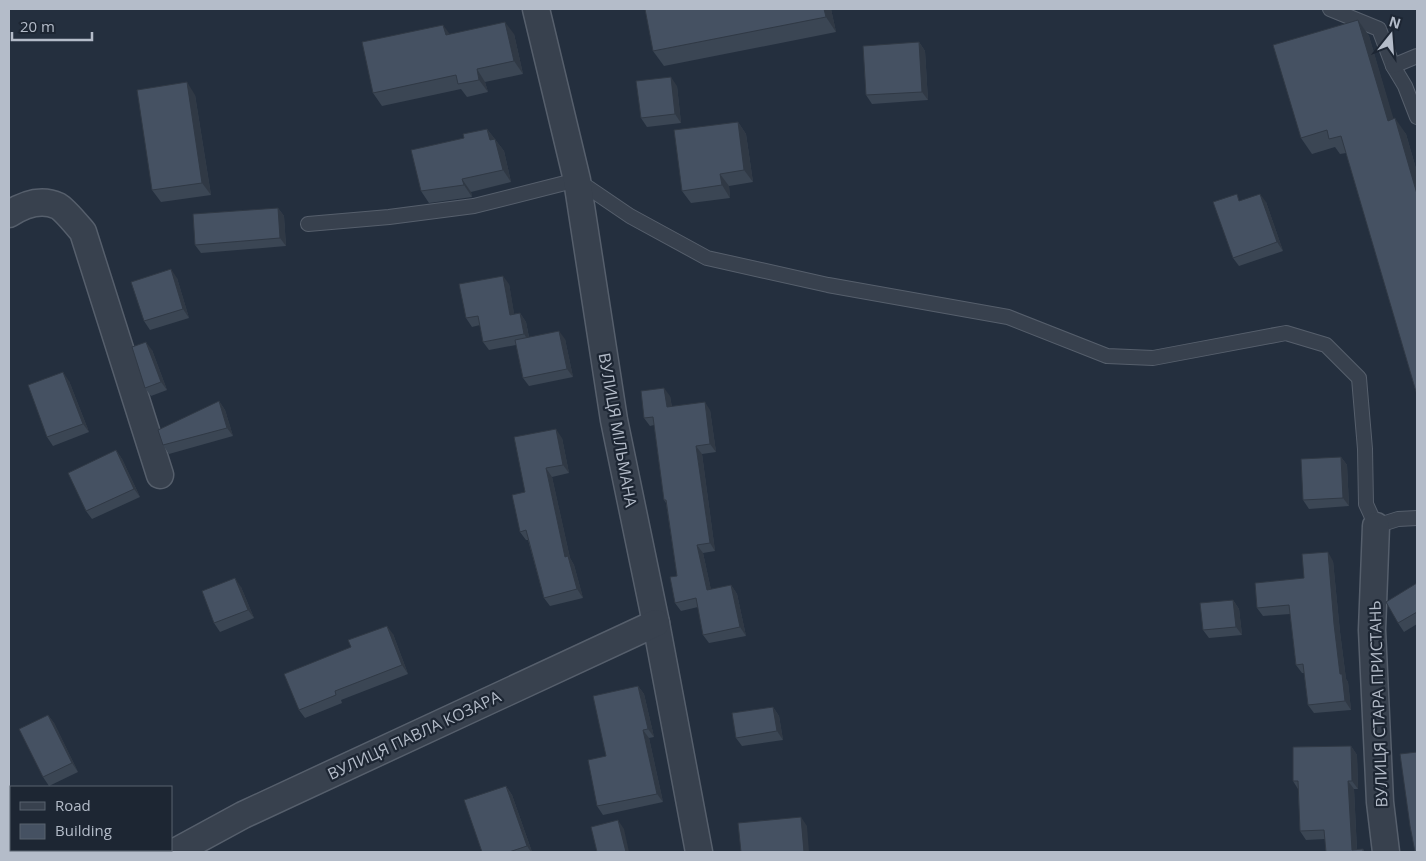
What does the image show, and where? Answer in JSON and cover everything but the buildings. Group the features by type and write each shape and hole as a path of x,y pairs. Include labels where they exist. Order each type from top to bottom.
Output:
{"street":[{"name":"ВУЛИЦЯ МІЛЬМАНА","path":"536,9 577,180 614,420 656,623 699,852"},
{"path":"9,214 19,207 38,202 58,206 83,232 160,475"},
{"name":"ВУЛИЦЯ СТАРА ПРИСТАНЬ","path":"1376,526 1372,630 1380,802 1386,852"},
{"name":"ВУЛИЦЯ ПАВЛА КОЗАРА","path":"176,852 243,816 656,623"}],"lane":[{"path":"1330,9 1379,29 1393,66 1405,86 1417,118"},
{"path":"1393,66 1417,56"},
{"path":"308,224 389,217 474,206 577,180 630,216 707,258 828,285 1008,317 1107,356 1152,358 1286,333 1326,345 1359,378 1366,449 1366,504 1376,526 1398,519 1417,518"}]}
